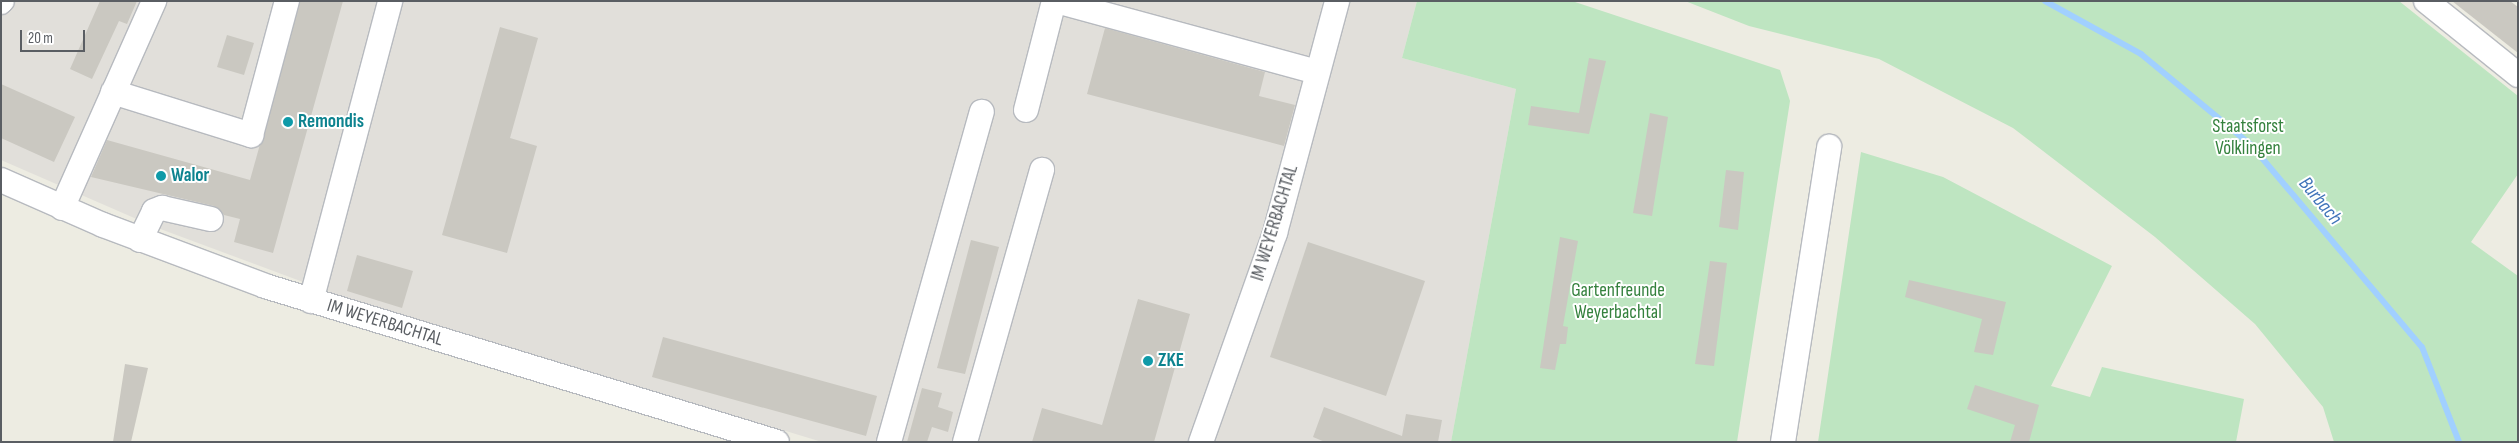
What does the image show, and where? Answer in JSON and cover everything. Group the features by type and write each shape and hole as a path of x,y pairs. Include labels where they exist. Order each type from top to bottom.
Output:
{"street":[{"path":"62,208 154,1"},
{"path":"113,92 251,135 287,1"},
{"path":"312,301 390,1"},
{"path":"1026,110 1055,1 1318,72"},
{"name":"IM WEYERBACHTAL","path":"1201,442 1274,233 1337,1"},
{"path":"2426,1 2518,75"},
{"path":"889,442 982,112"},
{"path":"1783,442 1828,147"},
{"path":"965,442 1042,170"},
{"name":"IM WEYERBACHTAL","path":"1,180 62,208 140,240 312,301 777,442"},
{"path":"140,240 154,211 162,208 211,219"}],"shaded area":[{"path":"1,1 1417,1 1402,58 1516,89 1451,442 822,442 346,298 155,227 1,160"}],"green space":[{"name":"Gartenfreunde Weyerbachtal","path":"1417,1 1572,1 1780,70 1790,101 1737,442 1451,442 1516,89 1402,58"},
{"name":"Staatsforst Völklingen","path":"1685,1 2399,1 2518,96 2518,174 2471,242 2518,276 2518,442 2334,442 2323,407 2255,324 2155,237 2013,128 1879,59 1749,26"},
{"path":"1861,152 1943,177 2112,266 2051,386 2090,397 2102,367 2244,399 2236,442 1818,442"}],"building":[{"path":"100,1 137,1 127,24 119,21 92,79 70,69"},
{"name":"Remondis","path":"300,1 343,1 273,253 234,242 240,219 224,215 214,206 91,177 107,140 250,180"},
{"path":"2452,1 2510,1 2518,7 2518,53"},
{"path":"500,27 538,38 510,138 537,146 507,253 442,235"},
{"path":"1105,28 1265,72 1259,96 1295,105 1284,146 1087,94"},
{"path":"227,35 254,43 244,75 217,67"},
{"path":"1589,58 1606,61 1589,134 1528,125 1531,106 1579,113"},
{"path":"1,84 75,117 54,162 1,138"},
{"path":"1650,113 1668,117 1652,216 1633,213"},
{"path":"1726,170 1744,172 1738,230 1719,227"},
{"path":"1560,237 1578,241 1563,326 1568,327 1566,344 1560,344 1555,370 1540,368"},
{"path":"971,240 999,247 965,374 937,368"},
{"path":"1308,242 1425,281 1386,396 1270,357"},
{"path":"357,255 413,271 402,308 347,291"},
{"path":"1710,261 1727,263 1714,366 1695,364"},
{"path":"1909,280 2006,302 1993,355 1974,352 1982,319 1905,297"},
{"name":"ZKE","path":"1138,299 1190,314 1154,442 1032,442 1042,408 1102,425"},
{"path":"663,337 877,396 866,436 652,377"},
{"path":"125,364 148,368 131,442 113,442"},
{"path":"1975,385 2039,405 2029,442 2010,442 2015,425 1967,409"},
{"path":"922,388 942,393 938,407 953,412 948,432 932,427 927,442 907,442"},
{"path":"1324,407 1402,436 1406,414 1442,420 1438,442 1325,442 1313,437"}],"waterway":[{"name":"Burbach","path":"2045,1 2141,54 2251,145 2422,347 2459,442"}],"place":[{"name":"Remondis","path":"288,122"},
{"name":"Walor","path":"161,176"},
{"name":"ZKE","path":"1148,361"}]}
